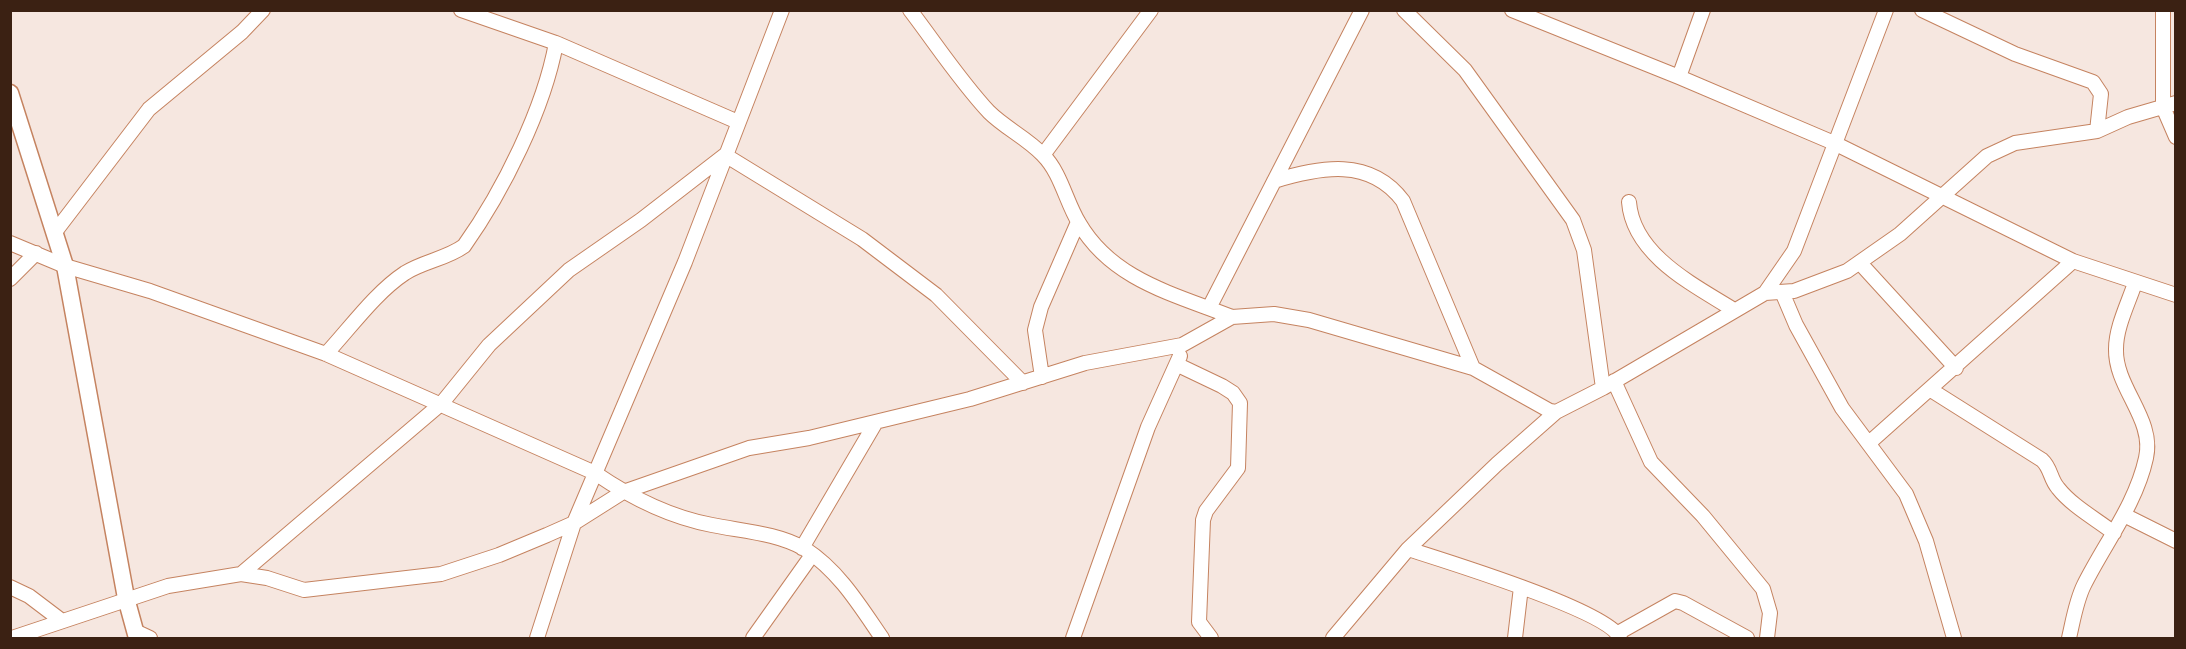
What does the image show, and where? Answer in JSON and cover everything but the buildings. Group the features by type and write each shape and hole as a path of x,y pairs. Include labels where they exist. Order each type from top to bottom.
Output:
{"street":[{"path":"55,232 149,109 242,32 263,10"},
{"path":"461,10 499,17 738,122"},
{"path":"537,639 574,523 685,262 782,10"},
{"path":"910,10 990,112 1043,155 1053,169 1078,222 1097,251 1127,273 1232,317"},
{"path":"1043,155 1151,10"},
{"path":"1209,308 1362,10"},
{"path":"1404,10 1465,70 1573,220 1584,250 1609,384 1651,462 1703,516 1762,589 1770,613 1767,639"},
{"path":"1512,10 1544,17 1834,143 1940,198 2073,261 2175,295"},
{"path":"1679,77 1703,10"},
{"path":"1765,293 1794,251 1886,10"},
{"path":"1922,10 2015,54 2093,82 2101,94 2097,131"},
{"path":"2163,10 2169,105 2175,136"},
{"path":"326,354 392,283 407,272 451,255 464,246 515,157 542,99 556,43"},
{"path":"10,93 65,266 126,598 141,636"},
{"path":"1333,639 1408,549 1497,464 1556,412 1609,384 1765,293 1814,285 1860,263 1900,234 1987,156 2016,143 2097,131 2128,117 2169,105"},
{"path":"725,155 862,239 936,295 1023,383"},
{"path":"241,574 442,403 489,345 569,270 641,220 725,155"},
{"path":"1274,182 1312,169 1342,169 1373,176 1394,189 1403,201 1473,368"},
{"path":"1629,202 1630,218 1639,235 1650,247 1683,277 1734,310"},
{"path":"1042,377 1035,330 1041,307 1078,222"},
{"path":"10,243 65,266 150,291 326,354 442,403 595,473 623,492 670,513 710,525 749,531 807,551 856,597 882,639"},
{"path":"10,279 36,253"},
{"path":"1869,443 1956,368 2073,261"},
{"path":"1860,263 1956,368"},
{"path":"2069,639 2083,587 2124,515 2146,459 2149,440 2123,383 2115,350 2135,283"},
{"path":"1782,292 1796,325 1842,408 1905,494 1926,541 1954,639"},
{"path":"12,639 126,598 168,586 241,574 267,578 304,590 441,574 499,555 574,523 623,492 749,448 809,438 876,422 1023,383 1085,363 1182,345 1232,317 1274,314 1309,320 1473,368 1550,411 1556,412"},
{"path":"1073,639 1148,427 1178,365 1182,345"},
{"path":"1178,365 1222,386 1233,393 1240,404 1238,468 1206,511 1203,520 1199,622 1211,639"},
{"path":"1931,390 2042,460 2049,466 2056,486 2064,495 2114,533"},
{"path":"753,639 807,551 876,422"},
{"path":"2124,515 2175,541"},
{"path":"1408,549 1521,587 1608,625 1619,636 1675,601 1683,603 1747,639"},
{"path":"10,587 28,596 62,621"},
{"path":"1515,639 1521,587"}]}
